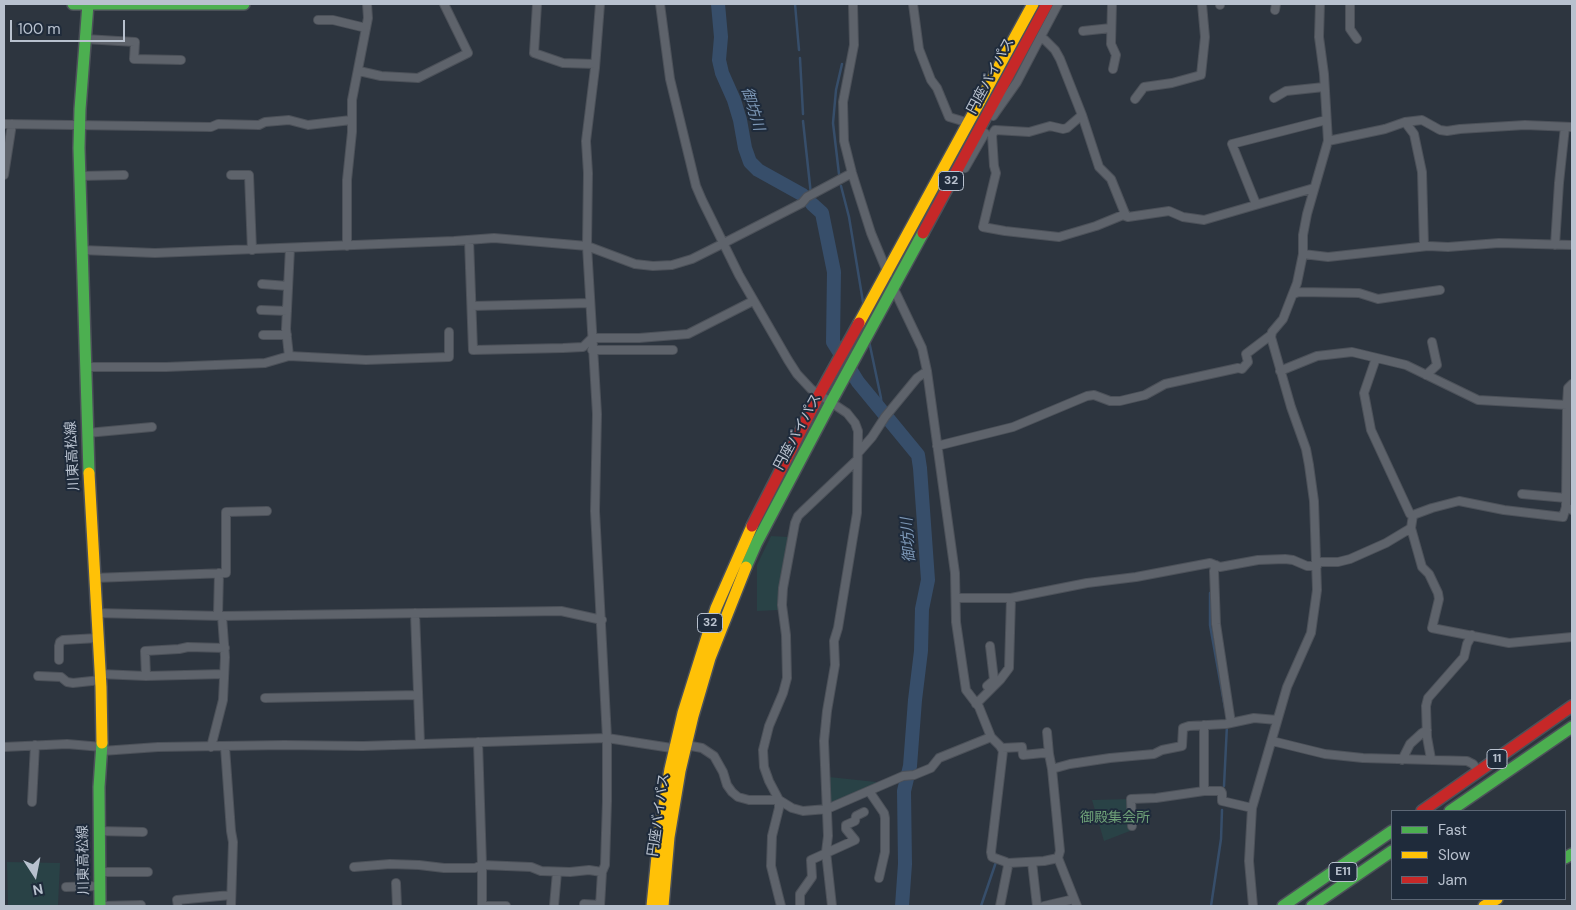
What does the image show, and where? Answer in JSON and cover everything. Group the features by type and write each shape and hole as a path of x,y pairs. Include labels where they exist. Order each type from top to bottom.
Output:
{"main road":[{"path":"73,4 244,4"},
{"name":"円座バイパス","path":"663,906 669,837 682,748 682,712 716,608 754,523 819,395 1033,4"},
{"name":"円座バイパス","path":"652,906 659,836 682,748 710,658 759,537 830,402 895,291 1047,4"},
{"name":"川東高松線","path":"88,5 80,124 80,176 87,433 101,677 102,749 98,831 100,906"},
{"name":"11","path":"1423,810 1572,706"},
{"path":"1431,810 1572,713"},
{"path":"1451,810 1572,727"},
{"name":"11","path":"1463,810 1572,735"},
{"path":"1283,906 1391,833"},
{"name":"E11","path":"1293,906 1391,838"},
{"name":"E11","path":"1312,906 1391,852"},
{"path":"1323,906 1391,860"}],"street":[{"path":"347,246 347,180 352,132 352,100 368,18 366,4"},
{"path":"359,71 381,76 418,78 468,53 444,4"},
{"path":"537,4 534,53 563,63 595,64"},
{"path":"584,904 600,906 602,872 605,865 607,801 607,738 595,516 597,414 587,246 588,179 586,141 600,4"},
{"path":"660,4 670,79 696,186 722,244 753,301 797,374 819,395 847,413 855,423 858,431 857,513 838,628 834,641 835,666 825,725 824,756 828,836 826,852 832,906"},
{"path":"853,4 854,44 843,102 844,141 871,233 895,291 922,348 927,371 955,573 956,622 966,690 979,707 991,738 1002,748 1003,755 991,852 992,857 1008,863 1044,861 1058,858"},
{"path":"913,4 919,49 931,80 937,88 949,117 969,123"},
{"path":"895,291 973,156 993,116 1017,82 1058,4"},
{"path":"1112,4 1111,44 1116,55 1113,69"},
{"path":"1135,99 1144,87 1172,83 1201,74 1205,37 1202,4"},
{"path":"937,446 1014,427 1087,396 1094,395 1110,401 1120,401 1146,395 1165,384 1238,368 1242,369 1248,362 1246,354 1271,335 1283,319 1293,294 1303,254 1303,235 1328,141 1319,37 1320,4"},
{"path":"1350,4 1350,29 1357,39"},
{"path":"318,20 334,20 366,28"},
{"path":"1083,31 1111,28"},
{"path":"1040,38 1045,40 1055,50 1060,59 1082,115 1099,167 1111,179 1126,216"},
{"path":"85,39 135,42 134,59 181,60"},
{"path":"1274,98 1286,91 1324,87"},
{"path":"1082,115 1067,128 1063,129 1050,126 1029,132 994,130 992,136 993,158 996,173 983,227 1058,237 1096,226 1123,215 1169,211 1183,217 1204,220 1314,188"},
{"path":"4,175 8,124 211,127 218,124 259,125 266,122 289,120 308,125 351,120"},
{"path":"1256,204 1232,144 1326,120"},
{"path":"1328,141 1385,129 1405,122 1422,120 1440,130 1447,131 1525,125 1568,127 1558,183 1555,244"},
{"path":"1405,122 1414,134 1422,172 1424,246"},
{"path":"82,250 155,253 494,238 587,246 634,264 672,265 692,259 722,244 802,203 807,197 852,173"},
{"path":"80,176 124,175"},
{"path":"230,175 249,175 252,250"},
{"path":"469,240 473,350 583,346 592,338 639,338 688,334 753,301"},
{"path":"1303,254 1328,257 1424,246 1448,247 1506,243 1572,245"},
{"path":"288,356 287,311 290,248"},
{"path":"262,284 288,286"},
{"path":"1293,294 1299,292 1360,293 1378,299 1440,290"},
{"path":"472,306 590,303"},
{"path":"261,310 287,311"},
{"path":"85,367 166,367 265,363 288,356 366,360 449,357 450,332"},
{"path":"264,335 287,335"},
{"path":"1252,906 1248,861 1252,808 1292,674 1313,625 1317,590 1314,501 1310,466 1280,371 1271,335"},
{"path":"1426,375 1437,365 1432,342"},
{"path":"592,350 673,350"},
{"path":"1280,371 1317,356 1352,352 1406,365 1478,400 1567,405"},
{"path":"1376,358 1364,393 1371,430 1410,514 1413,515"},
{"path":"781,906 771,866 772,836 779,808 779,800 764,767 763,750 769,726 783,693 787,678 783,588 795,523 798,516 858,457 885,417 918,378 927,371"},
{"path":"1413,515 1459,501 1504,510 1563,517 1569,509 1566,498 1567,405 1568,388 1572,384"},
{"path":"87,433 152,427"},
{"path":"1522,494 1566,498"},
{"path":"94,578 226,573 226,512 267,510"},
{"path":"1413,515 1411,528 1422,567 1429,574 1438,593 1439,599 1432,628 1509,643 1572,638"},
{"path":"956,598 1011,598 1210,563 1220,567 1258,560 1285,558 1307,566 1338,562 1350,559 1386,543 1411,528"},
{"path":"1216,565 1214,571 1216,624 1228,723"},
{"path":"211,747 223,700 224,648 220,615 219,573"},
{"path":"975,702 1000,680 1009,668 1011,598"},
{"path":"96,612 220,615 561,611 602,620"},
{"path":"415,613 420,744"},
{"path":"1431,759 1427,730 1426,706 1428,698 1464,657 1467,644 1472,635"},
{"path":"59,660 60,642 64,640 98,638"},
{"path":"975,702 994,680 990,646"},
{"path":"146,676 145,651 188,647 224,648"},
{"path":"38,676 61,676 68,682 73,683 101,677 224,674"},
{"path":"265,698 418,695"},
{"path":"1052,769 1070,764 1110,758 1154,754 1162,750 1182,746 1183,728 1254,718 1277,720"},
{"path":"1204,725 1204,791"},
{"path":"1402,760 1410,744 1427,730"},
{"path":"1044,906 1075,903 1058,858 1060,851 1047,732"},
{"path":"4,747 67,744 102,749 420,744 607,738 682,748 702,748 714,756 727,785 738,797 749,800 779,800 792,808 803,811 827,809 904,776 914,775 931,768 939,758 991,738"},
{"path":"1272,741 1325,754 1363,758 1467,761 1473,764 1479,772"},
{"path":"478,742 482,906 506,906"},
{"path":"32,802 35,745"},
{"path":"225,747 231,831 234,842 231,906"},
{"path":"1002,748 1022,747 1023,755 1049,754"},
{"path":"869,791 884,813 885,818 885,852 879,878"},
{"path":"1132,826 1131,798 1156,798 1204,791 1221,791 1222,801 1252,808"},
{"path":"800,906 800,894 812,877 811,860 855,840 846,829 846,825 855,822 856,816 864,812"},
{"path":"98,831 143,832"},
{"path":"1032,862 1037,906"},
{"path":"1000,906 1008,863"},
{"path":"354,867 390,864 475,868 482,865 531,867 541,871 557,872 589,870 602,872"},
{"path":"99,872 148,872"},
{"path":"554,906 557,872"},
{"path":"396,883 397,906"},
{"path":"66,888 100,886"},
{"path":"178,906 177,900 231,895"},
{"path":"100,906 141,906"}],"green space":[{"path":"771,536 788,537 790,540 783,576 781,577 781,604 778,610 757,611 757,565"},
{"path":"829,777 876,782 876,786 831,805"},
{"name":"御殿集会所","path":"1131,799 1132,826 1135,829 1104,841 1092,800"},
{"path":"7,862 60,863 58,905 63,906 8,906"}],"waterway":[{"name":"御坊川","path":"718,4 721,37 719,60 722,73 734,100 750,162 758,170 803,195"},
{"path":"795,4 799,50"},
{"path":"800,58 803,114"},
{"path":"839,174 833,123 836,90 842,64"},
{"path":"803,121 812,204"},
{"path":"841,186 849,217 863,302"},
{"name":"御坊川","path":"812,204 822,213 834,272 833,342 858,382 918,455 920,468 928,580 922,609 921,651 910,766 904,791 905,864 902,906"},
{"path":"869,341 882,411"},
{"path":"1210,593 1210,625 1225,708"},
{"path":"1224,786 1227,725"},
{"path":"1211,906 1221,839 1222,810"},
{"path":"981,906 996,862"}],"traffic: fast":[{"path":"73,4 244,4"},
{"path":"88,4 79,148 89,473"},
{"path":"746,567 756,544 831,402 923,233"},
{"path":"1451,810 1572,727"},
{"path":"100,906 99,787 102,743"},
{"path":"1283,906 1391,832"},
{"path":"1312,906 1391,852"},
{"path":"1566,857 1572,854"}],"traffic: slow":[{"path":"859,323 1033,4"},
{"path":"89,473 101,687 102,743"},
{"path":"652,906 659,836 670,769 683,713 716,608 752,526"},
{"path":"663,906 669,837 680,771 693,716 710,658 746,567"},
{"path":"1484,906 1495,900"}],"traffic: jam":[{"path":"923,233 1047,4"},
{"path":"752,526 819,395 859,323"},
{"path":"1423,810 1572,706"}]}
